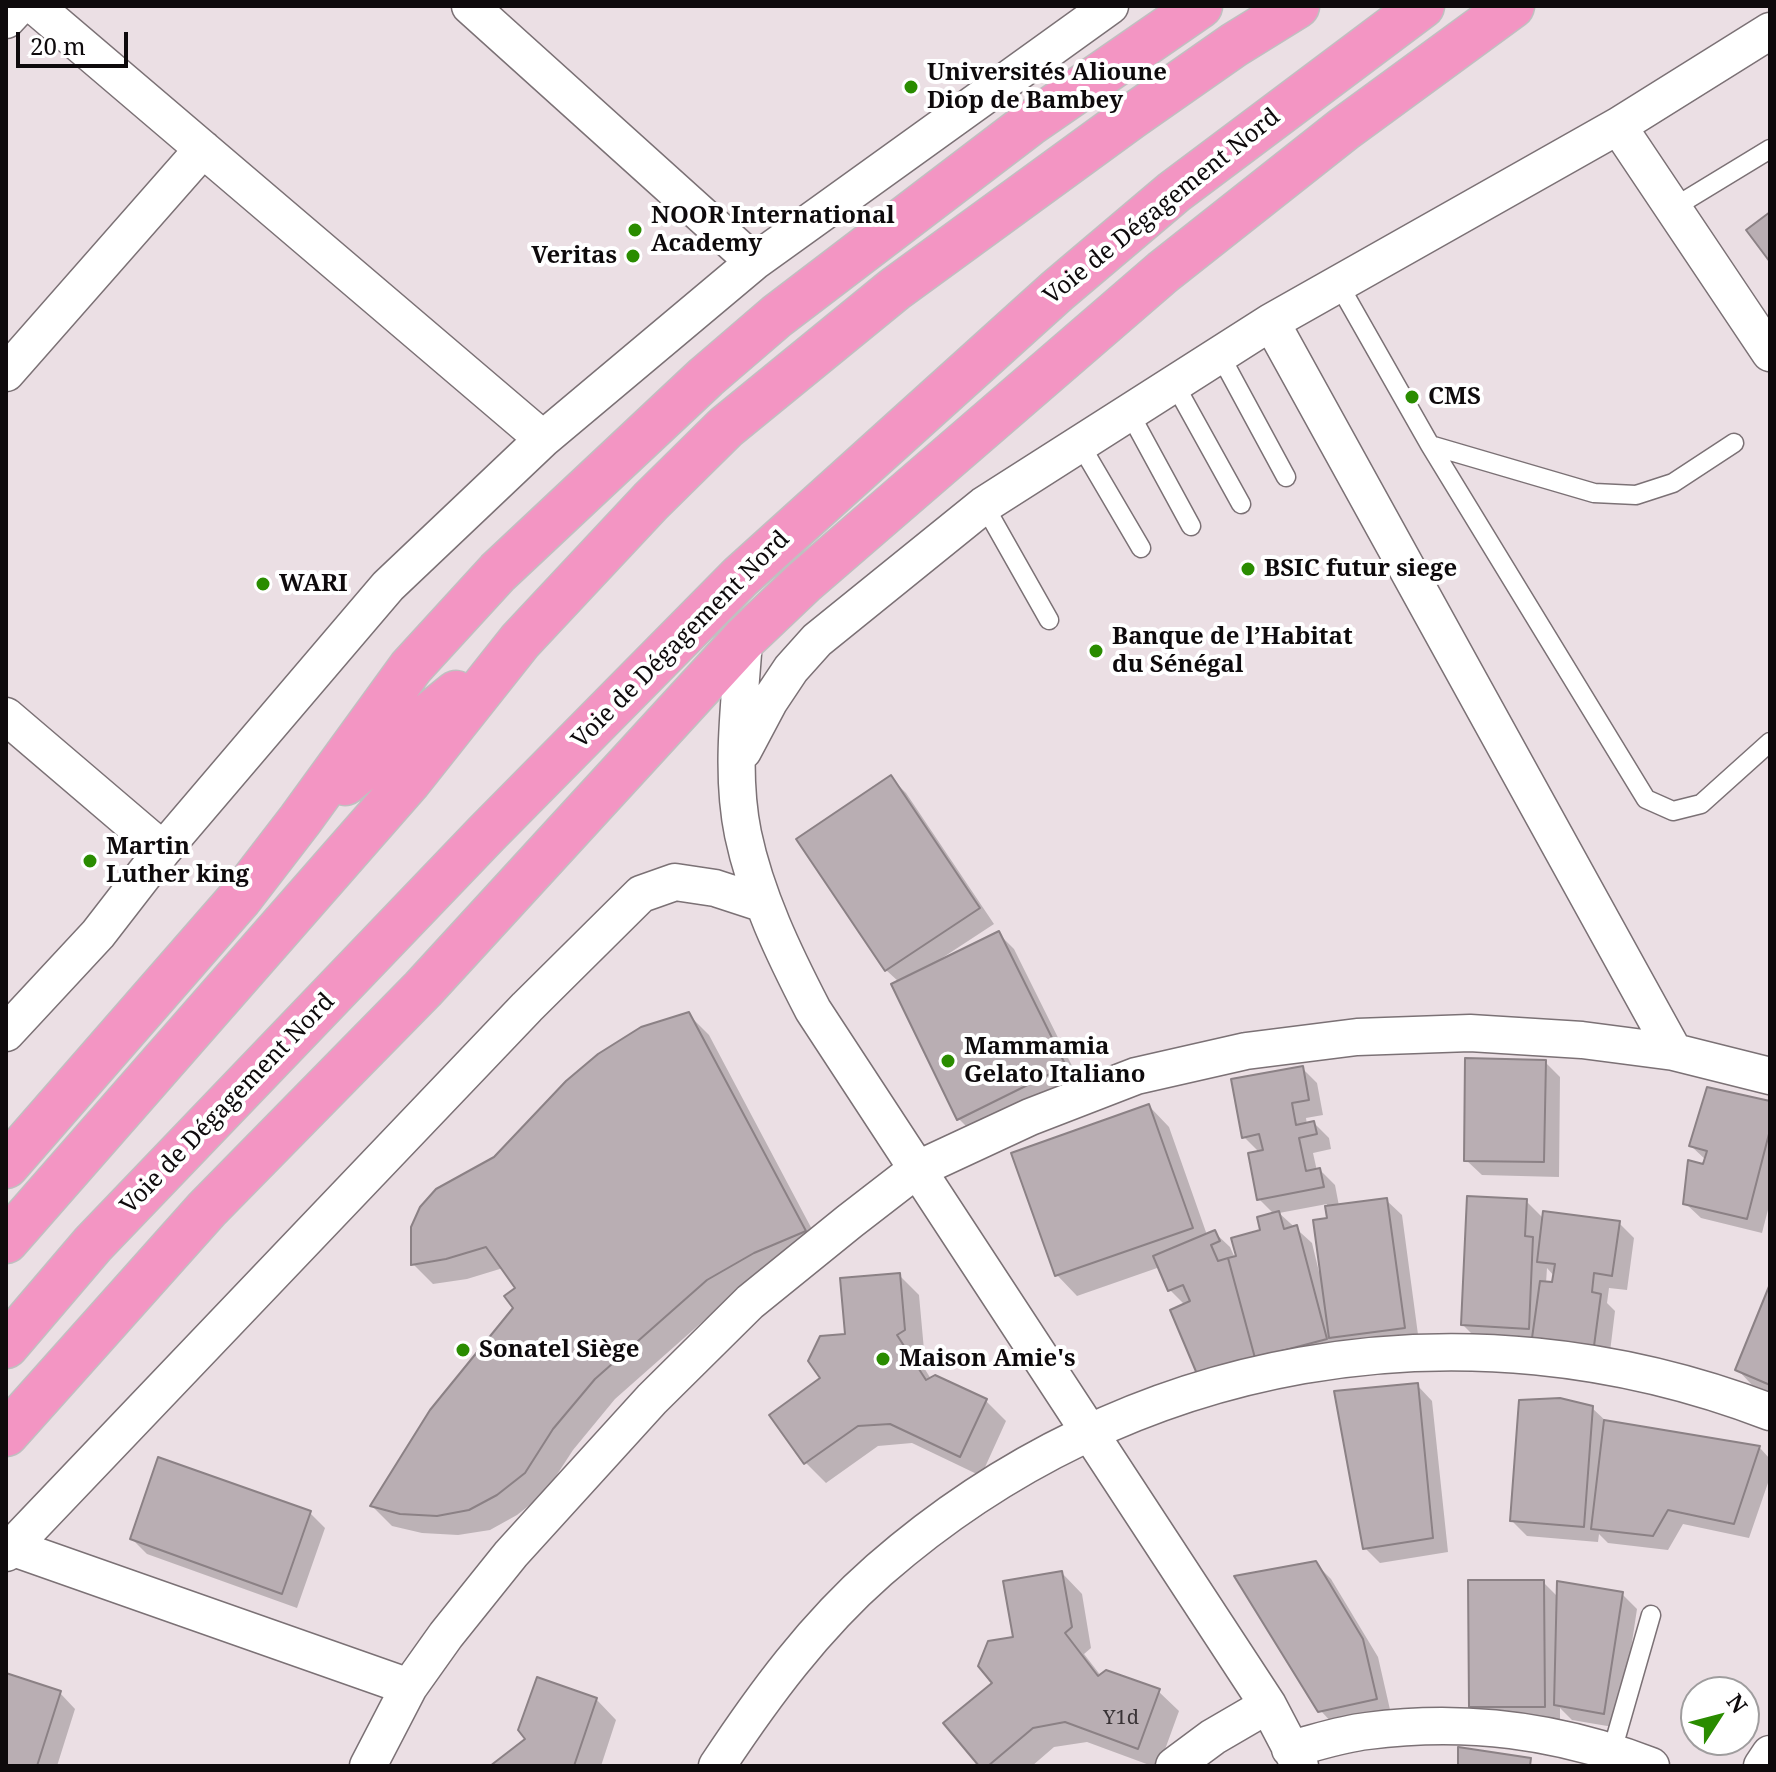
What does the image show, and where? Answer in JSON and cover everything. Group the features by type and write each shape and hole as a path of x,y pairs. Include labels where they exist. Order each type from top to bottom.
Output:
{"highway":[{"path":"6,1166 240,898 411,667 498,572 706,377 777,316 1029,124 1200,6"},
{"path":"6,1241 409,781 520,641 651,501 726,427 895,289 1131,117 1234,45 1297,6"},
{"name":"Voie de Dégagement Nord","path":"6,1346 93,1244 487,833 740,577 940,395 1174,192 1422,6"},
{"path":"6,1434 207,1209 423,989 744,639 838,552 1163,272 1344,129 1512,6"},
{"path":"300,820 520,641"},
{"path":"326,1087 487,833"}],"street":[{"path":"6,20 19,6"},
{"path":"35,6 543,439"},
{"path":"471,6 754,262"},
{"path":"6,1033 98,934 163,850 388,586 543,439 754,262 1110,6"},
{"path":"737,763 769,702 791,669 817,640 984,505 1271,322 1618,126 1770,31"},
{"path":"1618,126 1770,353"},
{"path":"11,357 203,149"},
{"path":"1271,322 1674,1052"},
{"path":"744,639 737,763 743,833 764,904 787,960 813,1010 916,1170 1268,1705 1295,1758 1365,1731 1441,1724 1518,1729 1612,1751 1651,1766"},
{"path":"6,716 163,850"},
{"path":"409,1687 8,1550 516,1018 641,894 675,882 715,888 764,904"},
{"path":"368,1766 409,1687 446,1635 511,1554 652,1399 750,1302 916,1170 1030,1117 1136,1076 1246,1051 1357,1037 1470,1033 1582,1040 1674,1052 1770,1076"},
{"path":"717,1766 763,1697 817,1631 877,1572 955,1510 1014,1471 1089,1431 1164,1400 1242,1377 1321,1361 1403,1352 1484,1351 1565,1358 1645,1373 1723,1394 1770,1412"},
{"path":"1174,1766 1213,1737 1268,1705"},
{"path":"1762,1766 1770,1754"}],"lane":[{"path":"1673,208 1770,149"},
{"path":"1338,283 1430,445 1646,799 1673,811 1701,804 1770,742"},
{"path":"1220,355 1286,477"},
{"path":"1174,383 1241,504"},
{"path":"1129,412 1191,526"},
{"path":"1430,445 1594,493 1636,495 1673,483 1734,443"},
{"path":"1080,444 1141,548"},
{"path":"984,505 1049,620"},
{"path":"1612,1751 1651,1615"}],"building":[{"path":"1770,212 1770,262 1746,230"},
{"path":"891,775 980,908 885,971 796,839"},
{"path":"999,931 1066,1066 957,1120 891,984"},
{"path":"689,1012 806,1231 754,1253 707,1280 595,1379 553,1429 525,1473 497,1495 469,1510 437,1516 400,1514 370,1506 430,1410 513,1308 504,1296 515,1288 486,1247 411,1265 411,1227 420,1207 436,1189 494,1157 566,1081 598,1054 641,1027"},
{"path":"1465,1058 1546,1060 1544,1162 1464,1161"},
{"path":"1303,1066 1309,1100 1292,1103 1296,1125 1314,1121 1317,1134 1299,1138 1306,1171 1320,1168 1324,1187 1257,1200 1248,1153 1263,1150 1259,1134 1242,1138 1231,1079"},
{"path":"1707,1087 1770,1101 1770,1130 1747,1219 1683,1204 1688,1160 1703,1164 1707,1151 1689,1146"},
{"path":"1149,1104 1193,1228 1055,1276 1011,1153"},
{"path":"1467,1196 1527,1199 1525,1236 1533,1237 1529,1329 1461,1325"},
{"path":"1387,1198 1405,1328 1329,1338 1313,1220 1327,1218 1325,1206"},
{"path":"1279,1211 1284,1229 1297,1225 1327,1339 1255,1358 1228,1258 1236,1256 1231,1238 1260,1230 1257,1217"},
{"path":"1543,1211 1620,1221 1612,1276 1594,1273 1592,1292 1601,1294 1594,1346 1532,1338 1540,1281 1552,1282 1555,1264 1537,1262"},
{"path":"1215,1230 1220,1241 1211,1245 1218,1261 1228,1258 1255,1358 1200,1381 1170,1310 1190,1301 1183,1285 1168,1291 1153,1256"},
{"path":"900,1273 905,1330 897,1335 926,1380 935,1375 987,1399 960,1457 890,1424 858,1426 804,1464 769,1415 820,1378 808,1361 820,1336 845,1334 840,1278"},
{"path":"1770,1284 1770,1385 1735,1370"},
{"path":"1418,1383 1433,1538 1363,1549 1334,1391"},
{"path":"1560,1398 1593,1406 1584,1527 1510,1521 1519,1400"},
{"path":"1604,1420 1760,1446 1734,1524 1668,1510 1653,1536 1591,1529"},
{"path":"158,1457 311,1511 282,1594 130,1539"},
{"path":"1316,1561 1363,1639 1377,1699 1318,1712 1234,1576"},
{"path":"1062,1571 1072,1627 1065,1633 1098,1676 1106,1670 1160,1689 1138,1749 1065,1722 1033,1728 988,1766 979,1766 943,1723 992,1683 978,1666 988,1641 1013,1637 1003,1581"},
{"path":"1468,1580 1544,1580 1545,1707 1469,1707"},
{"path":"1557,1581 1623,1592 1604,1714 1554,1705"},
{"path":"6,1673 61,1691 37,1766 6,1766"},
{"path":"537,1677 597,1698 574,1766 490,1766 525,1739 518,1730"},
{"path":"1458,1747 1531,1758 1530,1766 1458,1766"}],"place":[{"name":"Universités Alioune Diop de Bambey","path":"911,87"},
{"name":"NOOR International Academy","path":"635,230"},
{"name":"Veritas","path":"633,256"},
{"name":"CMS","path":"1412,397"},
{"name":"BSIC futur siege","path":"1248,569"},
{"name":"WARI","path":"263,584"},
{"name":"Banque de l’Habitat du Sénégal","path":"1096,651"},
{"name":"Martin Luther king","path":"90,861"},
{"name":"Mammamia Gelato Italiano","path":"948,1061"},
{"name":"Sonatel Siège","path":"463,1350"},
{"name":"Maison Amie's","path":"883,1359"}]}
